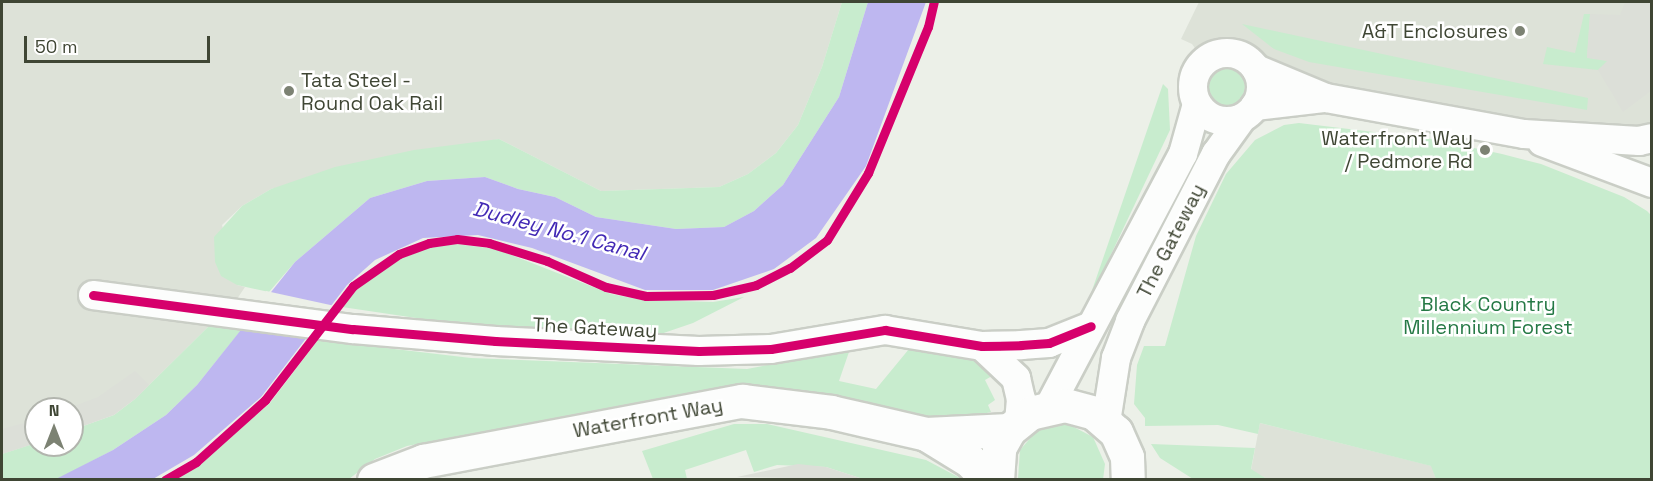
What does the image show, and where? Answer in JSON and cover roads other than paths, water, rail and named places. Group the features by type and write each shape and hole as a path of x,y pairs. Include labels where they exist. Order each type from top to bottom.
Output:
{"street":[{"name":"The Gateway","path":"1050,405 1183,154 1197,104 1194,75 1211,57 1234,53 1256,69 1326,98 1524,134 1647,141"},
{"path":"1248,112 1261,92 1256,69"},
{"name":"The Gateway","path":"1197,104 1220,120 1248,112 1326,98"},
{"name":"The Gateway","path":"1106,422 1116,358 1130,321 1216,154 1248,112"},
{"name":"The Gateway","path":"1524,134 1649,184"},
{"name":"The Gateway","path":"93,295 230,310 353,329 506,342 699,351 771,349 885,330 982,346 1049,343 1091,326"},
{"path":"982,346 1016,378 1022,399 1014,425 999,448 997,480"},
{"name":"Waterfront Way","path":"374,480 423,461 742,401 831,412 926,434 970,461 988,480"},
{"name":"Waterfront Way","path":"926,434 1014,425 1050,405 1080,407 1106,422 1122,444 1134,477"}],"water":[{"name":"Dudley No.1 Canal","path":"868,2 926,2 866,166 816,238 774,269 713,290 645,290 532,248 478,235 423,238 375,260 347,285 261,397 194,455 153,479 54,480 113,450 166,415 197,385 295,262 370,198 427,181 485,177 518,189 555,197 596,217 676,229 724,227 754,211 783,185 839,97"}],"place":[{"name":"A&T Enclosures","path":"1520,31"},
{"name":"Tata Steel - Round Oak Rail","path":"289,91"},
{"name":"Waterfront Way / Pedmore Rd","path":"1485,150"}],"park label":[{"name":"Black Country Millennium Forest","path":"1488,316"}]}
